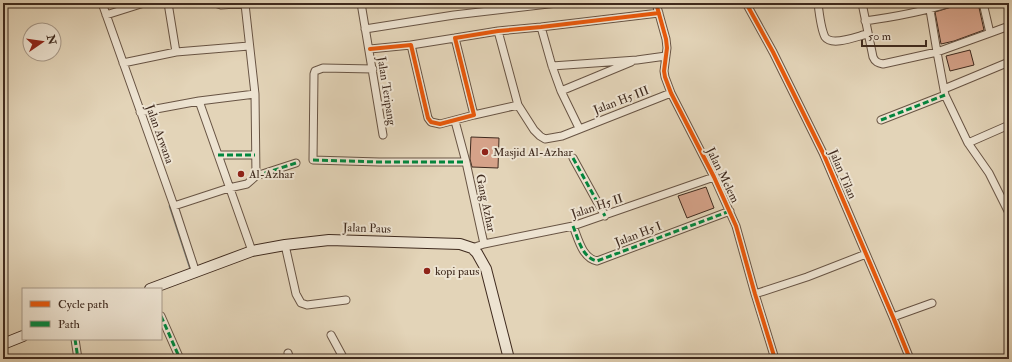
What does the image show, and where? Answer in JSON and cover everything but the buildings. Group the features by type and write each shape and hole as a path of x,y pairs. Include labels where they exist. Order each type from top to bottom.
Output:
{"main road":[{"name":"Jalan Paus","path":"153,288 252,251 285,245 329,240 455,243 467,245 472,248"},
{"path":"472,248 477,253 486,269 509,359"},
{"path":"3,344 22,336"}],"street":[{"name":"Jalan Arwana","path":"102,3 174,206 196,273"},
{"path":"106,15 144,3"},
{"path":"168,3 176,52"},
{"path":"215,3 221,5 248,3 249,46 255,94 256,176"},
{"name":"Jalan Teripang","path":"361,3 383,135"},
{"path":"365,29 454,15 557,3"},
{"name":"Jalan Melem","path":"656,3 666,39 664,71 671,93 730,211 740,237 754,294 775,359"},
{"name":"Jalan Tilan","path":"746,3 773,52 823,153 910,359"},
{"path":"818,3 824,32 828,40 837,42 867,34"},
{"path":"862,3 867,34 873,57 879,64 936,52 1009,26"},
{"path":"865,21 930,10 950,3"},
{"path":"983,3 990,33"},
{"path":"930,10 936,52 945,92 968,143 990,173 1009,213"},
{"path":"370,50 498,31 659,13"},
{"path":"541,27 561,91 579,128"},
{"path":"411,45 428,118 431,122 437,124 518,105 498,31"},
{"path":"455,38 474,116"},
{"path":"123,63 176,52 249,46"},
{"path":"552,66 637,60 666,56"},
{"path":"561,91 637,60"},
{"path":"881,120 1009,62"},
{"path":"373,69 323,68 315,71 313,160 466,162"},
{"name":"Jalan H5 III","path":"518,105 534,130 545,139 562,136 579,128 671,93"},
{"path":"140,112 199,101 255,94"},
{"path":"199,101 252,251"},
{"name":"Gang Azhar","path":"455,121 466,162 484,244"},
{"path":"968,143 1009,125"},
{"path":"218,155 255,154"},
{"path":"573,158 605,216"},
{"path":"174,206 229,188 247,184 256,176 296,163"},
{"name":"Jalan H5 II","path":"472,248 484,244 573,226 714,177"},
{"name":"Jalan H5 I","path":"573,226 579,243 586,254 589,258 597,261 730,211"},
{"path":"285,245 296,294 301,303 307,305 346,300"},
{"path":"754,294 807,278 866,254"},
{"path":"893,317 932,303"},
{"path":"162,318 180,359"},
{"path":"331,335 344,359"},
{"path":"75,340 78,359"}],"waterway":[{"path":"170,206 190,267"}],"marked path":[{"path":"881,120 945,95"},
{"path":"218,155 255,155"},
{"path":"573,158 605,216"},
{"path":"313,160 466,162"},
{"path":"256,176 296,163"},
{"path":"573,226 584,252 592,259 597,261 730,211"},
{"path":"162,318 180,359"},
{"path":"75,340 78,359"}],"cycle path":[{"path":"656,3 666,39 667,48 664,71 665,77 671,93 714,177 736,226 775,359"},
{"path":"746,3 773,52 823,153 910,359"},
{"path":"370,49 411,45 428,118 431,122 440,124 474,115 455,38 498,31 659,13"}],"place":[{"name":"Masjid Al-Azhar","path":"485,152"},
{"name":"Al-Azhar","path":"241,174"},
{"name":"kopi paus","path":"427,271"}]}
